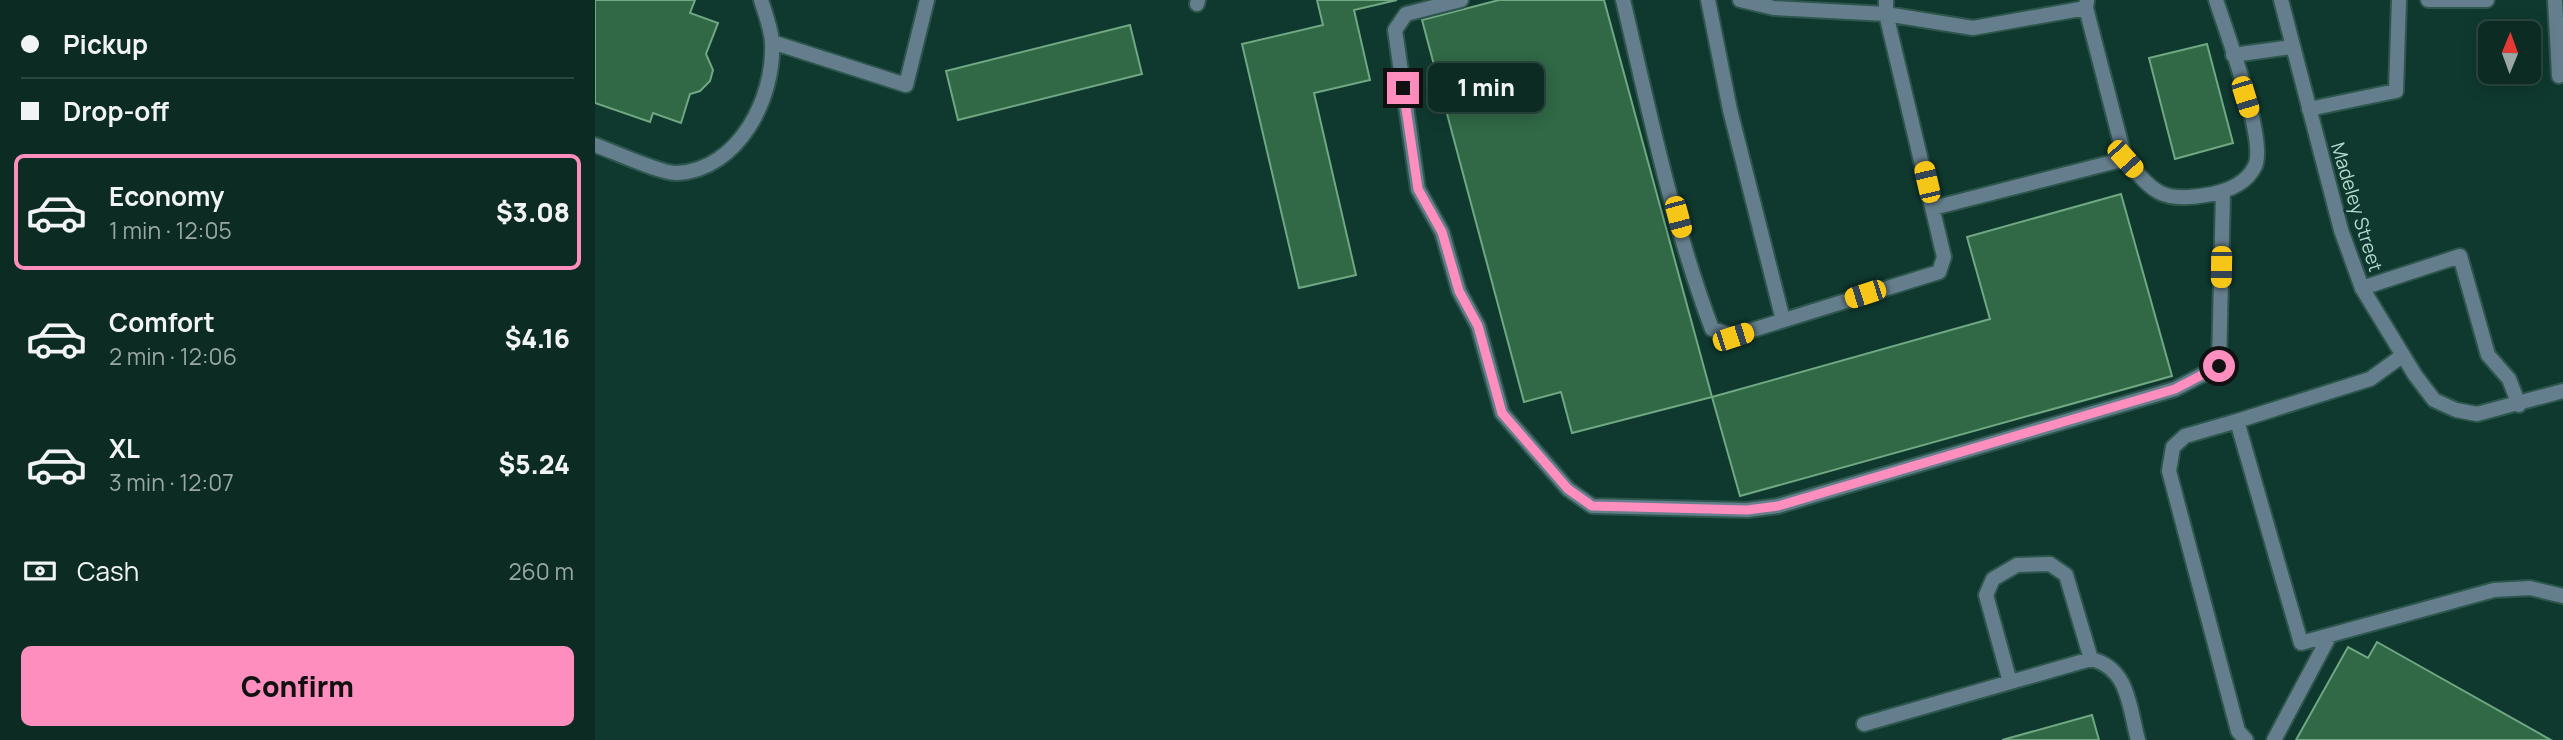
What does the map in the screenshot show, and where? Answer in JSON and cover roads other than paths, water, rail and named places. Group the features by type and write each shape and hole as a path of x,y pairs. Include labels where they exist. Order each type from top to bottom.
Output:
{"street":[{"path":"595,146 674,174 722,157 746,135 771,68 772,42 761,0"},
{"path":"772,42 906,85 927,0"},
{"path":"1461,0 1406,14 1395,30 1418,189 1442,232 1459,291 1478,326 1502,413 1568,489 1592,506 1747,510 1778,506 2175,389 2219,366 2223,192"},
{"path":"1623,0 1649,113 1699,295 1712,329 1733,337 1939,272 1944,257 1886,7"},
{"path":"1708,0 1730,110 1783,320"},
{"path":"1740,0 1774,8 1886,7 1973,28 2087,4 2125,159 2154,192 2187,198 2223,192 2248,178 2256,163 2257,139 2216,0"},
{"name":"Madeley Street","path":"2281,0 2341,230 2362,288 2402,356 2434,400 2456,410 2477,414 2519,405 2563,391"},
{"path":"2309,109 2396,91 2399,0"},
{"path":"2428,0 2487,0"},
{"path":"2555,0 2562,80"},
{"path":"2233,55 2292,47"},
{"path":"1933,208 2125,159"},
{"path":"2362,288 2460,256 2488,355 2509,379 2519,405"},
{"path":"2246,740 2238,731 2169,471 2173,447 2185,436 2370,379 2402,356"},
{"path":"2237,421 2301,643 2494,590 2530,588 2563,596"},
{"path":"2010,682 1986,595 1993,579 2017,565 2050,564 2066,575 2091,659"},
{"path":"2274,740 2330,635"},
{"path":"1864,724 2091,659 2115,669 2121,680 2138,740"}]}
